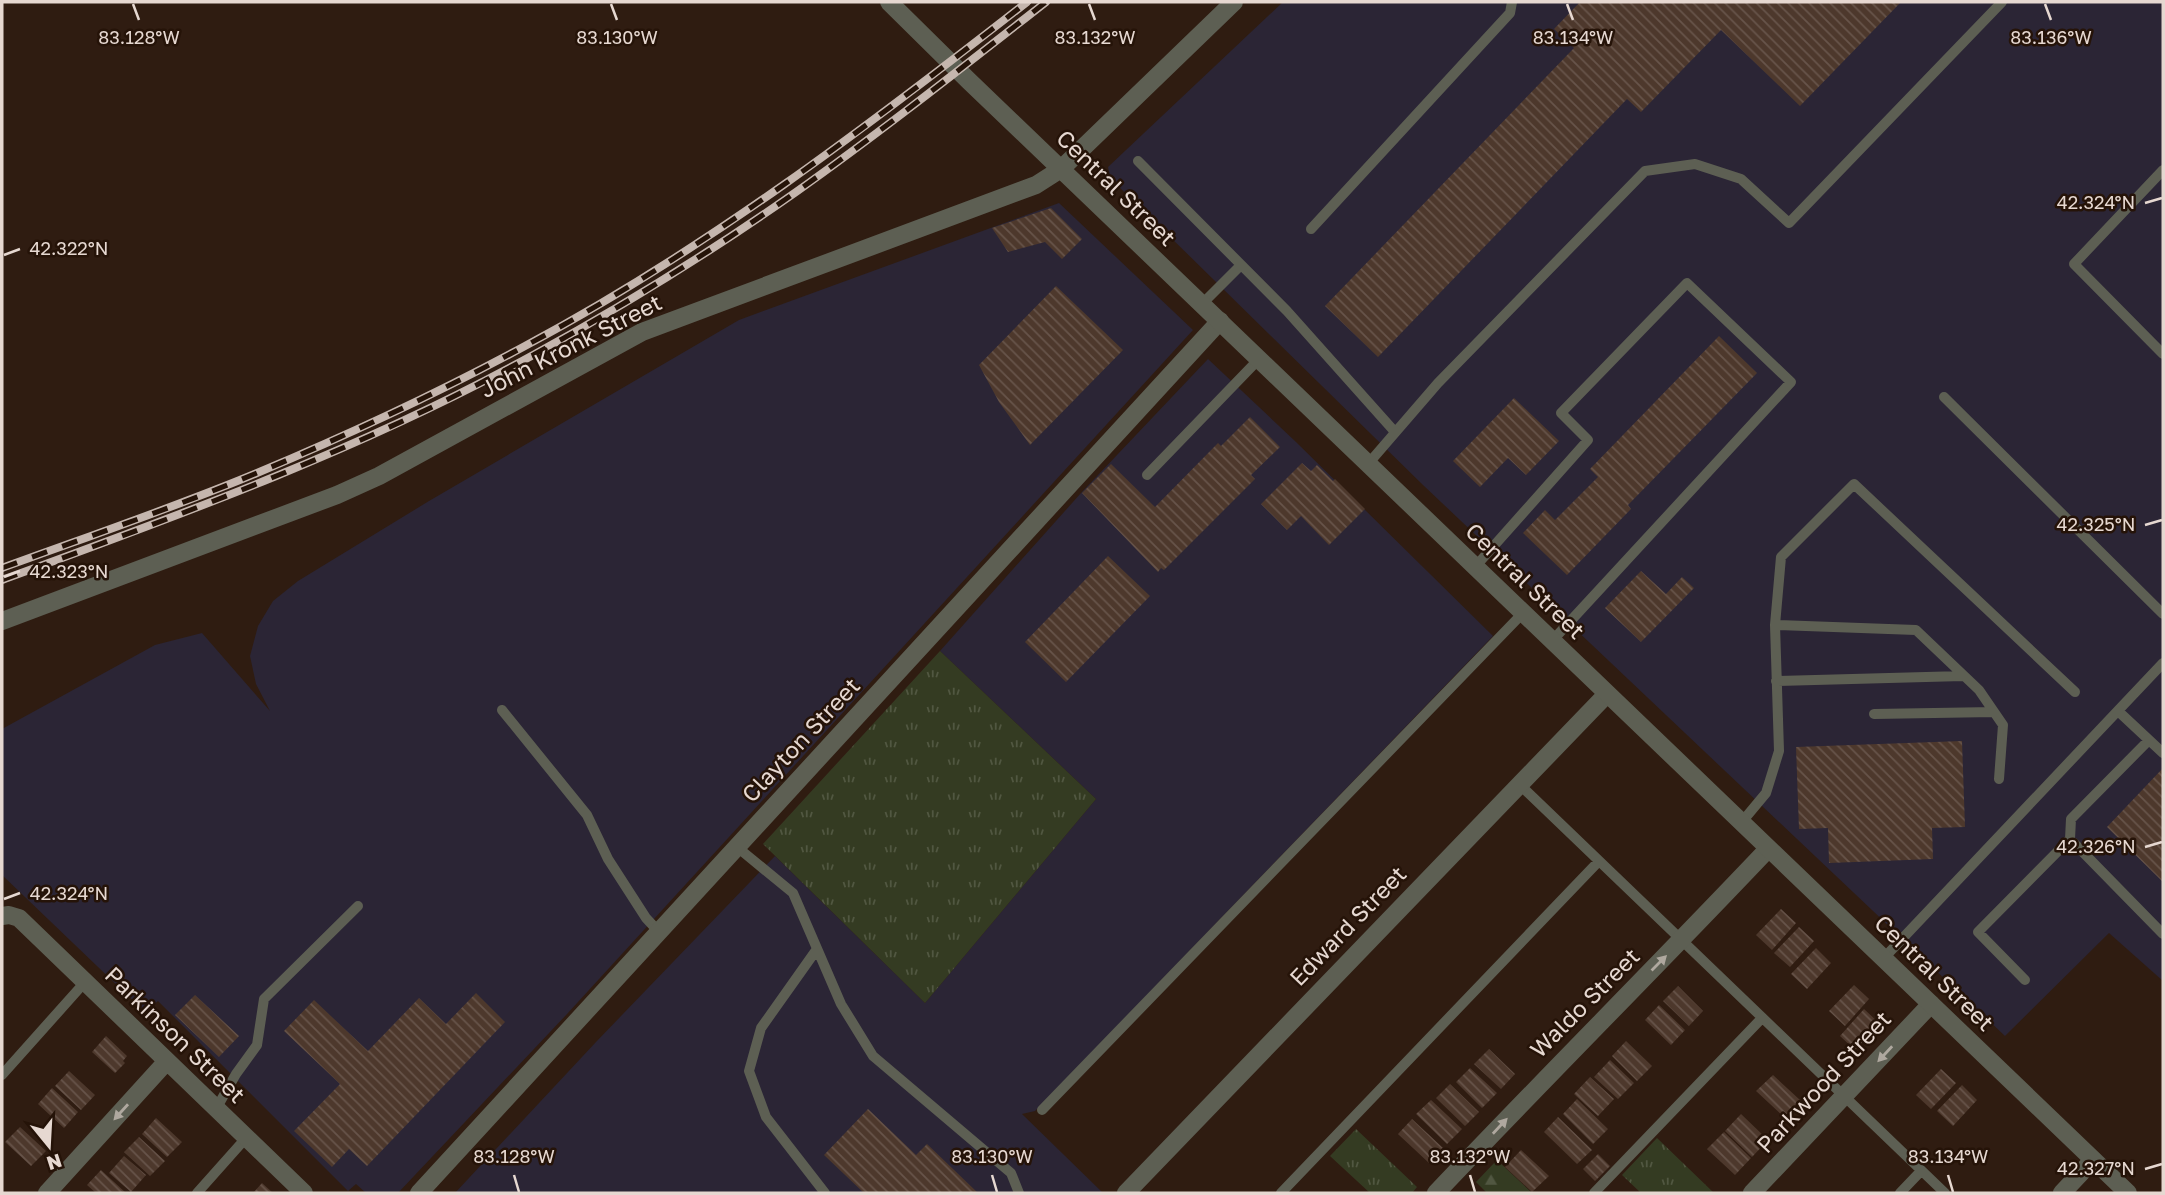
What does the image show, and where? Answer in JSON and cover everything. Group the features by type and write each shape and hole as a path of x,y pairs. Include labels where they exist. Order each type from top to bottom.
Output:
{"street":[{"name":"Central Street","path":"889,2 2128,1193"},
{"name":"John Kronk Street","path":"2,621 337,495 379,476 642,332 1036,185 1062,169 1234,2"},
{"name":"Clayton Street","path":"419,1193 1220,321"},
{"name":"Edward Street","path":"1126,1193 1607,694"},
{"name":"Waldo Street","path":"1436,1193 1769,849"},
{"name":"Parkinson Street","path":"6,916 19,918 304,1193"},
{"name":"Parkwood Street","path":"1752,1193 1931,1004"},
{"path":"47,1193 167,1062"},
{"path":"2062,1193 2093,1160"}],"lane":[{"path":"1311,229 1510,13 1512,2"},
{"path":"1368,464 1438,383 1645,171 1695,164 1741,179 1789,223 2002,2"},
{"path":"1138,161 1287,312 1395,432"},
{"path":"2163,170 2074,264 2163,354"},
{"path":"1202,304 1241,265"},
{"path":"1475,567 1588,440 1561,413 1688,283 1791,382 1552,641"},
{"path":"1147,475 1259,359"},
{"path":"1944,397 2163,614"},
{"path":"1741,822 1766,793 1779,751 1775,625 1781,557 1854,484 2075,692"},
{"path":"1042,1110 1522,613"},
{"path":"1775,625 1916,631 1979,690 2003,725 1998,779"},
{"path":"1883,959 2163,663"},
{"path":"1776,681 1963,676"},
{"path":"502,710 587,815 608,859 646,918 659,932"},
{"path":"2118,711 2163,753"},
{"path":"1874,714 1994,712"},
{"path":"2025,980 1978,932 2070,839 2071,819 2149,740"},
{"path":"1519,784 1945,1193"},
{"path":"2070,839 2163,934"},
{"path":"737,847 793,893 841,1004 873,1056 1011,1173 1019,1193"},
{"path":"1281,1193 1599,861"},
{"path":"216,1109 257,1045 264,999 358,906"},
{"path":"817,949 761,1028 749,1071 766,1117 825,1193"},
{"path":"2,1075 85,982"},
{"path":"1594,1193 1762,1018"},
{"path":"197,1193 246,1138"},
{"path":"1900,1193 1921,1171"}],"shaded area":[{"path":"1283,2 2163,2 2163,981 2109,933 2005,1036 1423,485 1110,178 1108,167"},
{"path":"1059,203 1193,330 567,1014 398,1193 366,1193 356,1184 348,1191 158,1001 145,1012 2,875 2,729 155,645 202,633 270,711 256,684 250,656 258,626 273,601 298,581 429,501 739,320"},
{"path":"1208,359 1493,636 1035,1111 1022,1114 1103,1193 455,1193 775,856 925,1003 1096,799 940,651 1081,493"}],"green space":[{"path":"940,651 1096,799 925,1003 763,844"},
{"path":"1356,1129 1417,1187 1412,1193 1370,1193 1330,1156"},
{"path":"1657,1138 1714,1193 1641,1193 1622,1175"},
{"path":"1497,1160 1532,1193 1487,1193 1476,1182"}],"building":[{"path":"1580,2 1901,2 1800,106 1721,30 1641,112 1627,99 1378,357 1325,306 1574,48 1554,29"},
{"path":"1051,208 1082,239 1062,259 1045,242 1008,252 992,228"},
{"path":"1056,286 1123,350 1030,445 999,402 979,365"},
{"path":"1719,336 1757,373 1628,505 1631,509 1567,575 1523,533 1545,510 1555,520 1598,477 1590,469"},
{"path":"1514,398 1559,441 1526,475 1508,458 1480,487 1453,461"},
{"path":"1250,417 1280,447 1251,475 1255,479 1164,570 1161,568 1158,572 1082,493 1111,464 1155,507 1218,443 1221,446"},
{"path":"1302,463 1311,471 1317,465 1365,509 1329,545 1301,516 1287,530 1261,504"},
{"path":"1108,556 1150,596 1066,682 1025,642"},
{"path":"1641,571 1666,594 1682,577 1694,588 1641,642 1605,608"},
{"path":"1962,741 1965,827 1932,828 1933,859 1829,863 1828,828 1799,829 1796,747"},
{"path":"2163,768 2163,882 2107,827"},
{"path":"1781,909 1796,923 1772,950 1756,935"},
{"path":"1799,927 1814,941 1790,967 1774,953"},
{"path":"1816,948 1831,963 1807,989 1791,974"},
{"path":"1854,985 1869,999 1845,1026 1829,1011"},
{"path":"1678,986 1703,1011 1689,1026 1663,1001"},
{"path":"476,993 505,1022 367,1166 349,1149 332,1167 294,1131 340,1084 284,1031 314,1000 368,1051 419,998 446,1024"},
{"path":"195,995 239,1036 219,1057 175,1015"},
{"path":"1659,1005 1685,1030 1671,1045 1645,1020"},
{"path":"1864,1009 1880,1024 1855,1050 1840,1036"},
{"path":"106,1036 127,1056 123,1061 125,1063 115,1073 92,1052"},
{"path":"1626,1041 1652,1066 1637,1081 1612,1056"},
{"path":"1489,1049 1515,1074 1501,1089 1474,1064"},
{"path":"1610,1060 1634,1083 1618,1099 1594,1077"},
{"path":"1470,1068 1497,1093 1482,1108 1456,1082"},
{"path":"1941,1069 1956,1083 1931,1109 1916,1095"},
{"path":"69,1071 95,1095 81,1110 55,1086"},
{"path":"1773,1075 1800,1100 1784,1117 1756,1091"},
{"path":"1590,1077 1614,1099 1598,1116 1574,1094"},
{"path":"1450,1084 1479,1112 1465,1126 1436,1098"},
{"path":"1962,1085 1977,1100 1953,1126 1937,1111"},
{"path":"52,1088 78,1112 64,1128 38,1104"},
{"path":"1577,1099 1608,1129 1593,1144 1563,1114"},
{"path":"1431,1100 1462,1129 1447,1144 1416,1114"},
{"path":"868,1109 916,1155 927,1144 978,1193 864,1193 824,1155"},
{"path":"1741,1114 1768,1140 1752,1157 1725,1131"},
{"path":"1558,1117 1592,1150 1577,1164 1544,1132"},
{"path":"156,1118 182,1142 167,1157 142,1134"},
{"path":"1412,1119 1443,1148 1429,1163 1398,1134"},
{"path":"20,1127 46,1151 31,1166 5,1142"},
{"path":"1724,1132 1751,1158 1735,1175 1707,1149"},
{"path":"139,1137 165,1161 150,1176 124,1152"},
{"path":"1521,1150 1549,1176 1532,1192 1505,1167"},
{"path":"1598,1154 1610,1166 1595,1181 1583,1169"},
{"path":"124,1156 146,1175 131,1192 109,1173"},
{"path":"101,1170 126,1193 96,1193 87,1185"},
{"path":"262,1183 273,1193 253,1193"}],"railway":[{"path":"2,568 194,498 291,459 426,397 525,346 592,309 721,228 906,95 1027,2"},
{"path":"2,580 273,477 405,420 535,354 635,297 764,214 891,122 1046,2"}]}
